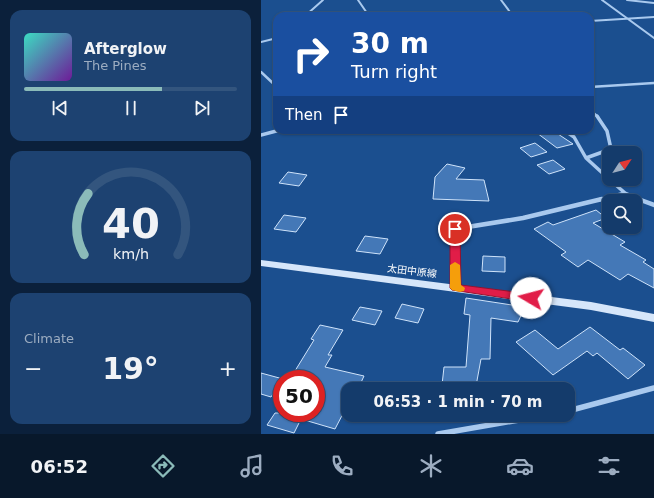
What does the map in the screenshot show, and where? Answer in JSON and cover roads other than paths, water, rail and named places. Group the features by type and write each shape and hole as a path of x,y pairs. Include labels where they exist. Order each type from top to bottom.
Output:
{"main road":[{"name":"太田中原線","path":"261,263 591,306 654,318"}],"street":[{"path":"310,12 323,0"},
{"path":"358,0 366,12"},
{"path":"501,0 510,12"},
{"path":"602,0 654,38"},
{"path":"627,0 654,4"},
{"path":"594,21 654,17"},
{"path":"261,42 273,39"},
{"path":"261,72 273,82"},
{"path":"594,87 654,83"},
{"path":"586,158 611,149 609,132 599,117 594,113"},
{"path":"261,136 273,132"},
{"path":"570,134 574,137 586,158 602,173"},
{"path":"617,186 625,193 654,205"},
{"path":"455,288 455,229 523,218 625,193"},
{"path":"575,408 654,388"},
{"path":"438,434 507,422"}]}
